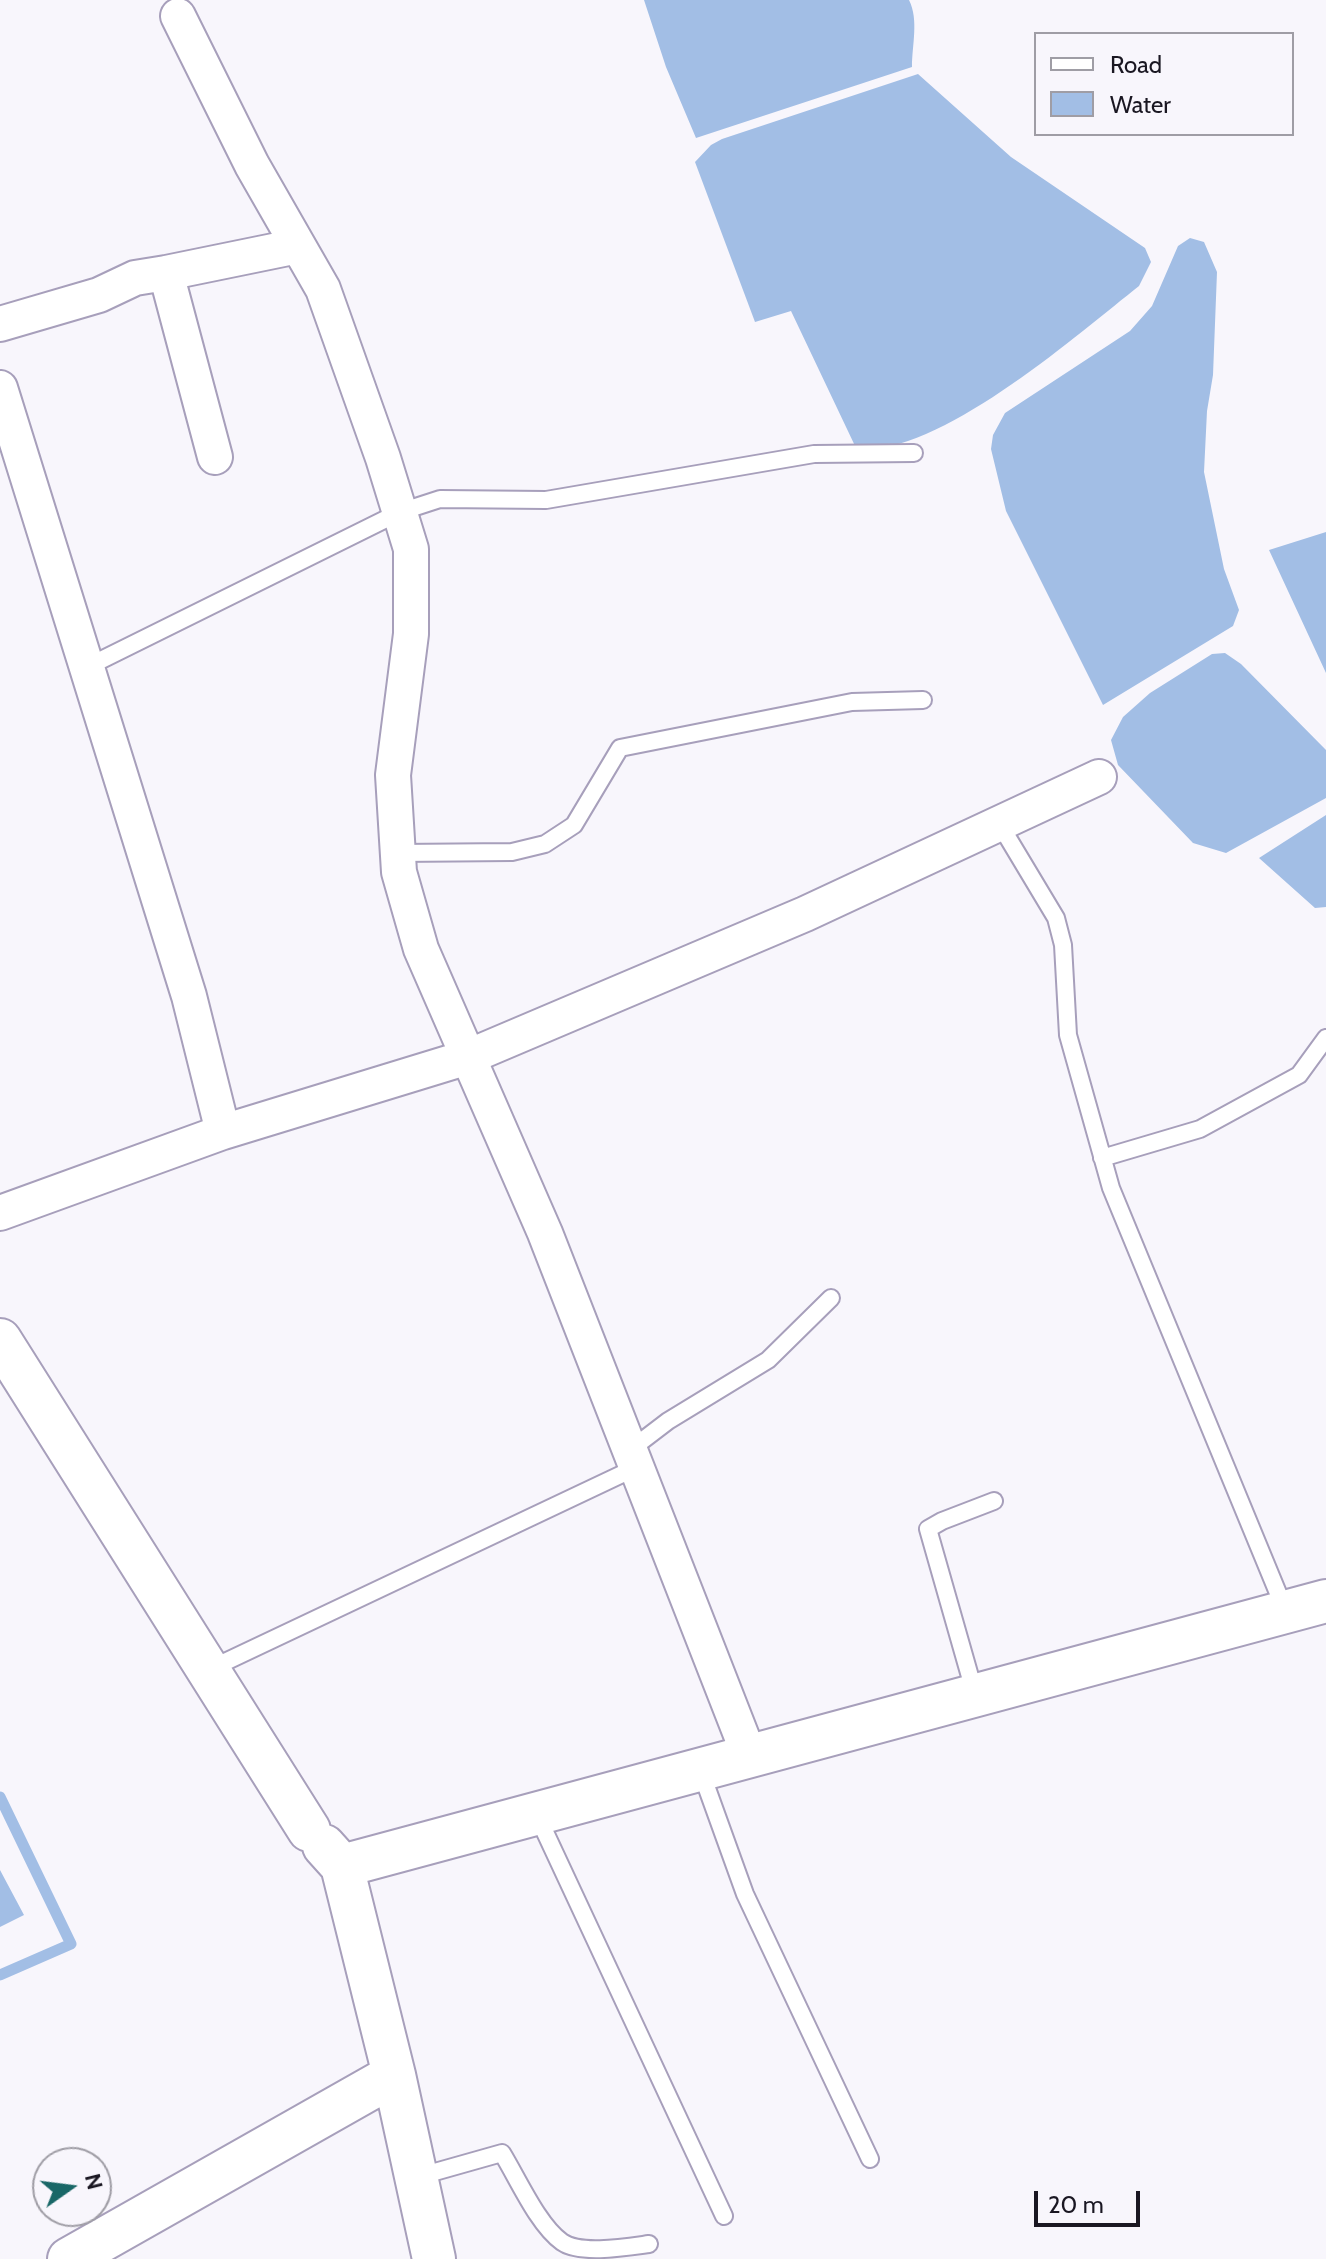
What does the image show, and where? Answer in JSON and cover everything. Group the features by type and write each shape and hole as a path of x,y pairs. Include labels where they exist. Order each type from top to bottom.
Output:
{"street":[{"path":"178,16 252,165 323,289 411,549 411,634 393,775 399,872 421,949 545,1233 749,1755"},
{"path":"0,324 99,295 135,278 298,246"},
{"path":"166,273 215,457"},
{"path":"0,388 189,996 223,1132"},
{"path":"0,1213 223,1132 468,1057 805,914 1099,777"},
{"path":"0,1340 207,1670 322,1844 394,2075 434,2259"},
{"path":"322,1844 536,1812 1326,1601"},
{"path":"69,2259 394,2075"}],"lane":[{"path":"87,667 400,512 440,499 546,500 814,454 914,453"},
{"path":"398,853 512,852 545,844 574,825 620,748 852,702 923,700"},
{"path":"999,823 1056,918 1063,945 1068,1035 1111,1188 1286,1611"},
{"path":"1102,1158 1200,1129 1299,1075 1326,1038"},
{"path":"207,1670 633,1459 668,1421 768,1360 831,1298"},
{"path":"975,1694 928,1529 994,1501"},
{"path":"700,1768 745,1894 870,2159"},
{"path":"536,1812 724,2216"},
{"path":"417,2177 502,2153 546,2227 564,2244 612,2249 649,2244"}],"water":[{"path":"644,0 909,0 914,24 912,67 696,138 666,67"},
{"path":"918,74 1011,157 1145,248 1151,262 1139,286 1004,390 925,434 888,446 856,448 791,311 755,322 695,162 711,145 722,139"},
{"path":"1190,238 1204,242 1217,272 1213,375 1207,411 1204,472 1224,569 1239,610 1233,626 1103,705 1006,511 991,449 993,435 1005,413 1130,331 1152,306 1178,246"},
{"path":"1326,532 1326,673 1269,550"},
{"path":"1225,653 1241,664 1326,750 1326,798 1226,853 1193,843 1118,765 1111,740 1123,717 1150,693 1212,654"},
{"path":"1326,815 1326,907 1315,908 1259,858"},
{"path":"0,1870 24,1915 0,1927"}],"waterway":[{"path":"0,1797 71,1944 0,1975"}]}
